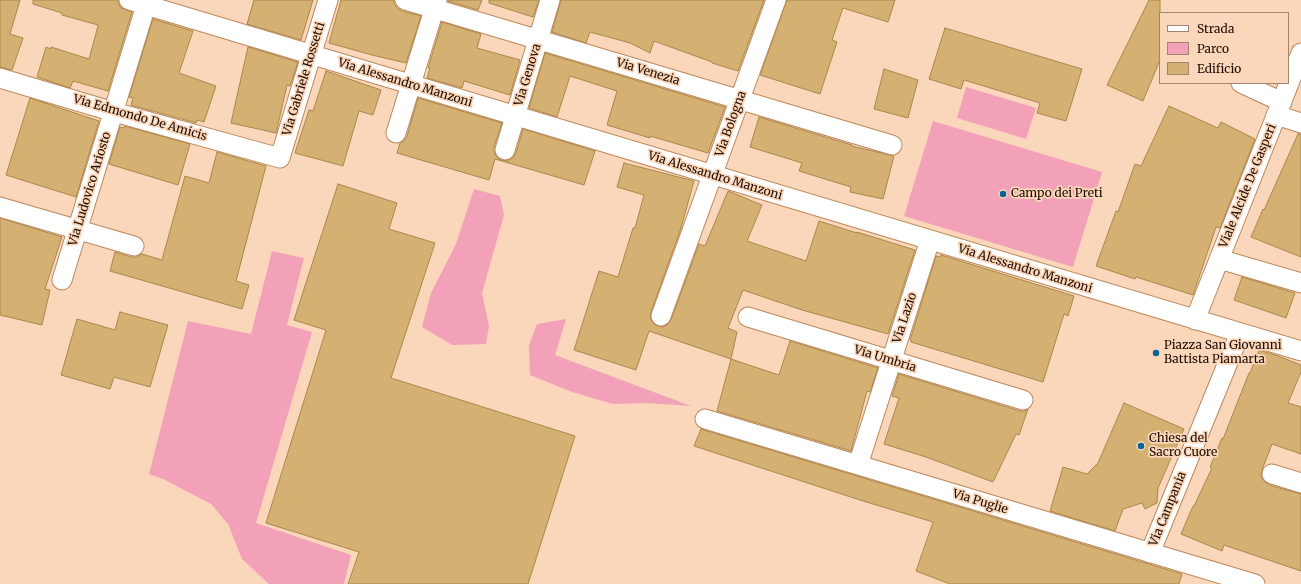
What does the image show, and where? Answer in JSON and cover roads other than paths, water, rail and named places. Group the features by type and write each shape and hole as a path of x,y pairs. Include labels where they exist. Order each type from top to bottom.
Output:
{"street":[{"name":"Via Gabriele Rossetti","path":"280,158 328,0"},
{"name":"Via Venezia","path":"405,0 436,4 538,40 892,145"},
{"name":"Via Genova","path":"505,150 550,0"},
{"name":"Via Bologna","path":"661,316 776,0"},
{"name":"Via Alessandro Manzoni","path":"138,3 1301,351"},
{"name":"Via Ludovico Ariosto","path":"62,280 114,112 138,3"},
{"path":"396,133 436,4"},
{"name":"Viale Alcide De Gasperi","path":"1289,84 1301,53"},
{"name":"Via Edmondo De Amicis","path":"0,78 114,112 280,158"},
{"path":"1242,84 1301,123"},
{"name":"Viale Alcide De Gasperi","path":"1195,320 1289,84"},
{"path":"0,207 134,246"},
{"name":"Via Lazio","path":"858,465 930,240"},
{"path":"1219,259 1301,283"},
{"name":"Via Umbria","path":"748,316 1023,400"},
{"name":"Via Campania","path":"1150,553 1240,333"},
{"name":"Via Puglie","path":"705,419 1255,584"},
{"path":"1272,474 1301,483"}],"place":[{"name":"Campo dei Preti","path":"1003,194"},
{"name":"Piazza San Giovanni Battista Piamarta","path":"1156,353"},
{"name":"Chiesa del Sacro Cuore","path":"1141,446"}]}
